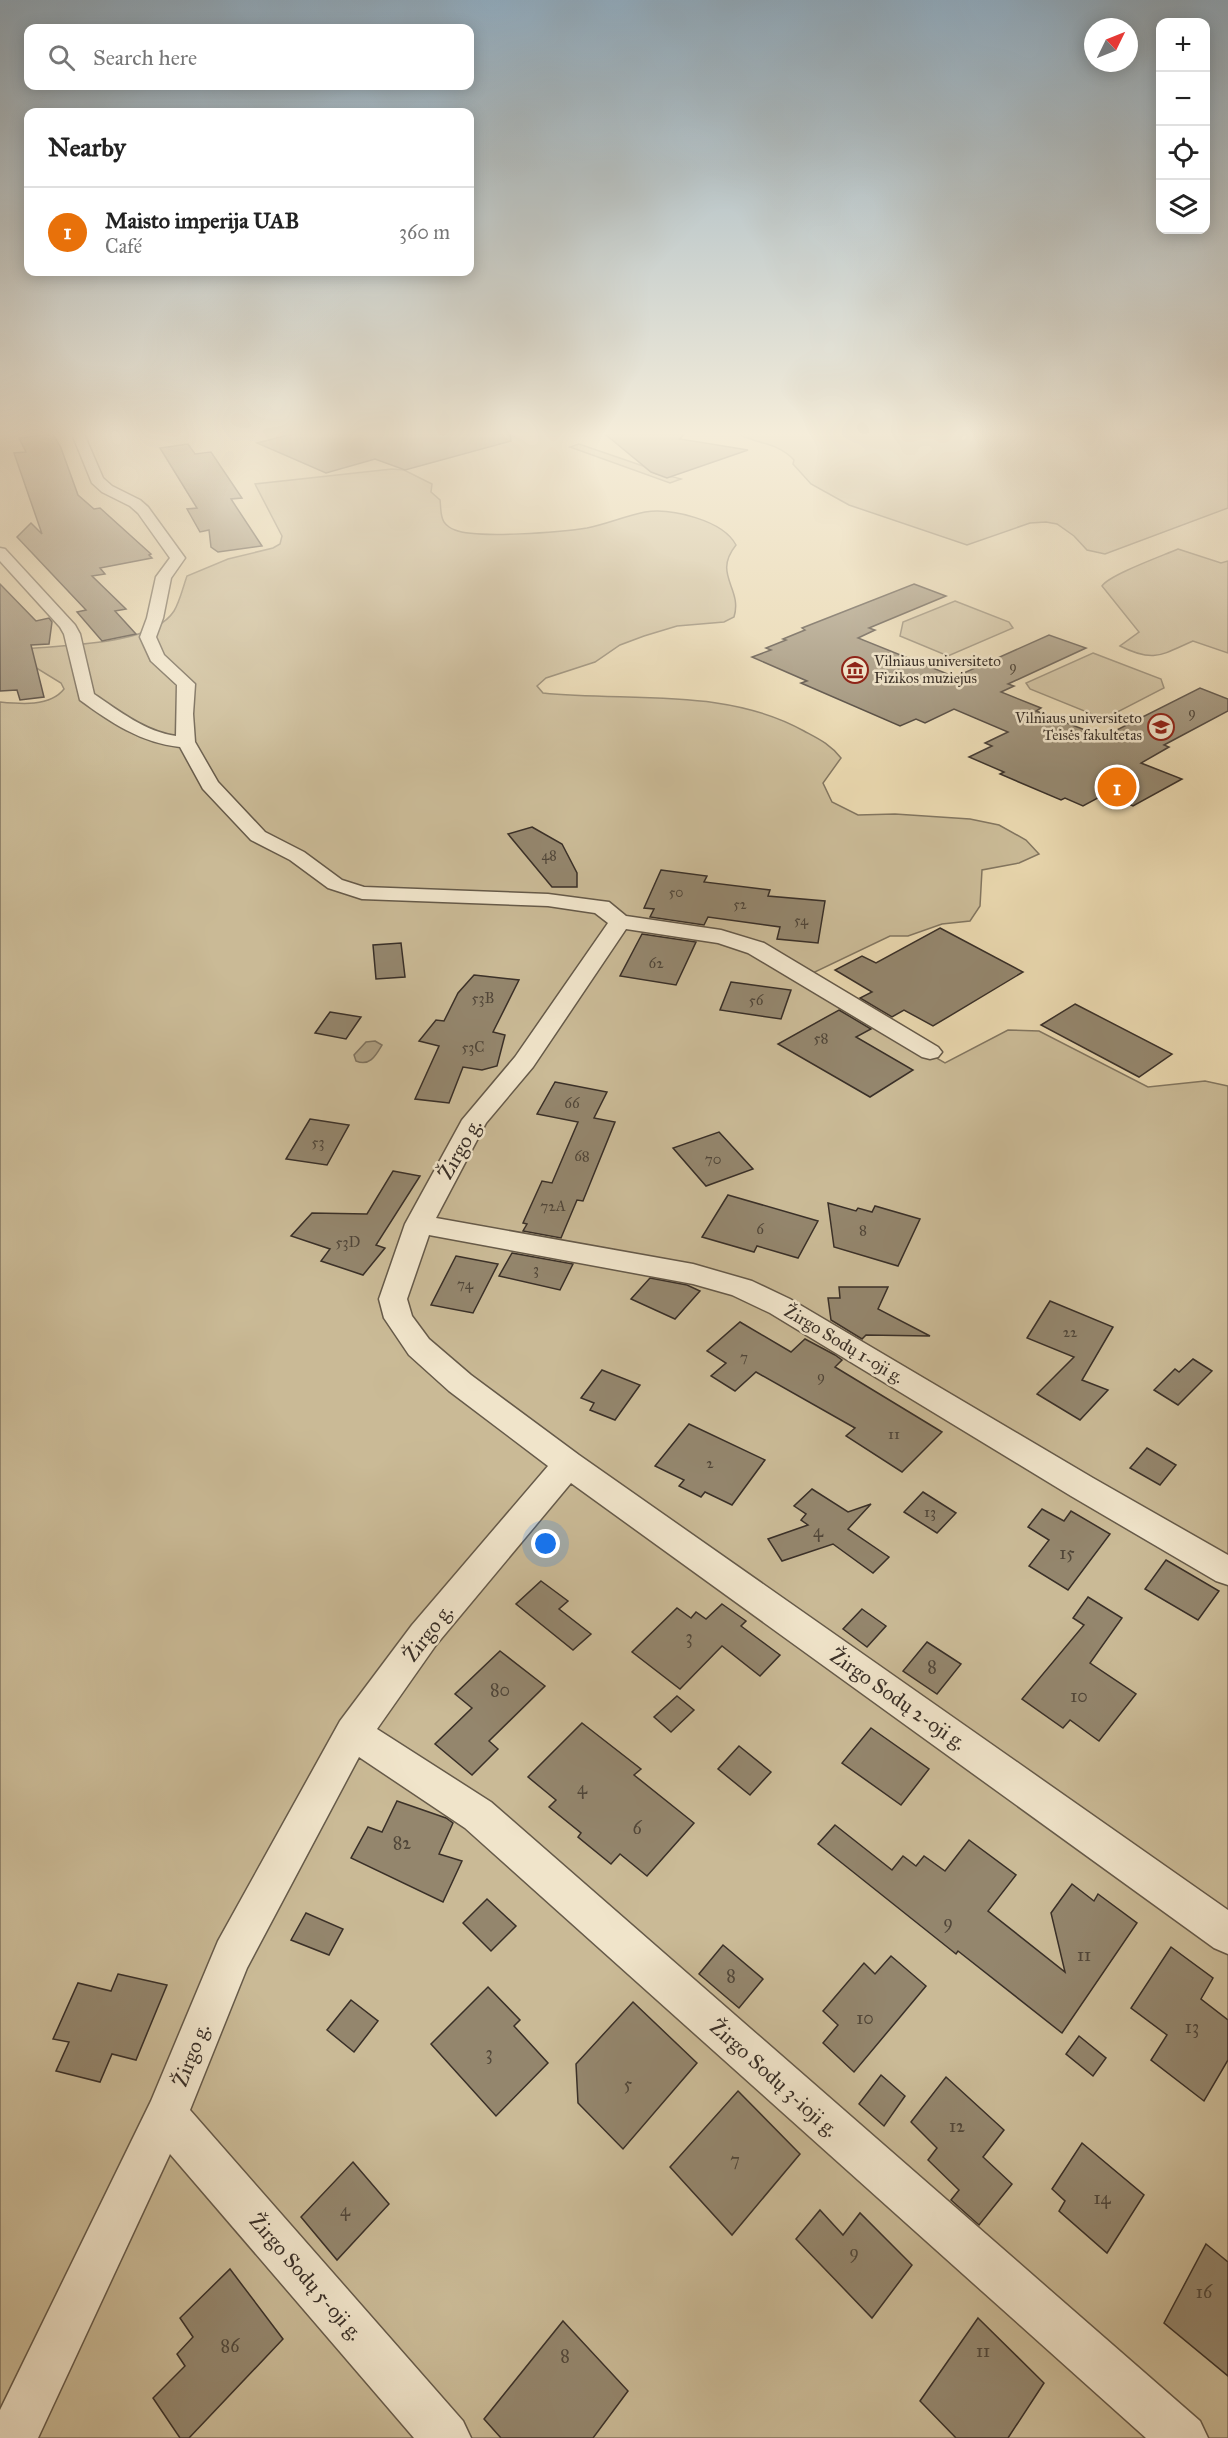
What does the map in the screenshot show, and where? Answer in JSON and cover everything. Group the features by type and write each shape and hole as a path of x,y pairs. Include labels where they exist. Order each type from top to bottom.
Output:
{"street":[{"path":"171,548 178,558 164,577 155,618 148,637 157,657 186,684 184,714 186,742 210,785 258,836 297,856 335,884 362,893 559,902 601,907 620,921 721,938 756,948 930,1052"},
{"path":"0,552 65,621 72,634 86,696 109,713 151,737 186,742"},
{"name":"Žirgo g.","path":"12,2438 166,2116 232,1955 353,1733 424,1635 568,1464 460,1383 419,1347 398,1318 393,1299 419,1224 475,1120 524,1062 620,921"},
{"name":"Žirgo Sodų 1-oji g.","path":"419,1224 693,1274 742,1288 780,1306 1228,1571"},
{"name":"Žirgo Sodų 2-oji g.","path":"568,1464 1228,1934"},
{"name":"Žirgo Sodų 3-ioji g.","path":"353,1733 478,1815 1183,2438"},
{"name":"Žirgo Sodų 5-oji g.","path":"166,2116 446,2438"}],"shaded area":[{"path":"273,548 734,548 727,565 727,573 735,598 734,617 724,622 677,626 644,636 620,645 595,662 546,678 537,686 543,693 710,702 774,717 819,739 841,758 823,783 832,802 858,815 895,814 970,819 999,825 1026,840 1039,854 1019,863 982,870 980,906 970,921 942,924 908,936 890,936 800,979 945,1063 1008,1030 1039,1031 1148,1087 1205,1081 1228,1086 1228,2438 0,2438 0,702 25,704 43,702 58,695 64,689 61,683 25,661 23,649 104,642 146,631 163,623 174,611 187,576 228,559"},
{"path":"1085,548 1122,548 1105,554"},
{"path":"1178,549 1221,563 1228,561 1228,653 1193,641 1165,653 1150,656 1120,646 1139,632 1102,586 1125,571"},
{"path":"955,601 1009,622 1013,628 948,656 900,636 903,622"},
{"path":"1093,653 1161,679 1164,688 1104,719 1030,689 1026,683"},
{"path":"375,1041 382,1045 375,1056 369,1061 356,1061 354,1055 366,1042"}],"building":[{"path":"27,548 144,548 151,554 149,555 152,558 100,568 105,574 92,576 126,609 115,611 136,634 102,641 77,612 86,610"},
{"path":"212,548 249,548 218,552"},
{"path":"0,584 36,621 49,618 52,622 49,644 31,645 44,697 20,700 17,690 0,691"},
{"path":"914,584 946,596 869,628 875,630 858,638 955,677 1049,635 1086,648 1008,684 1014,686 1001,692 1041,708 1036,711 1103,737 1200,688 1228,699 1228,711 1164,745 1169,747 1141,763 1182,779 1133,806 1105,794 1083,806 1065,798 1061,800 1000,774 1004,772 969,757 992,746 985,743 1008,732 954,709 925,723 916,719 900,726 801,683 807,681 752,657 771,650 766,648 805,630 802,628"},
{"path":"532,827 562,844 577,873 577,887 552,887 508,834"},
{"path":"661,870 707,876 704,882 770,890 768,896 825,901 818,943 777,939 780,927 708,917 704,925 650,917 654,909 644,908"},
{"path":"940,928 1023,972 933,1026 904,1010 892,1017 860,998 872,992 835,970 862,956 876,963"},
{"path":"642,934 696,942 676,985 620,976"},
{"path":"401,943 405,977 376,979 373,945"},
{"path":"474,975 519,980 493,1032 505,1035 497,1066 482,1070 463,1067 449,1103 415,1099 439,1046 419,1041 436,1020 444,1021 458,993"},
{"path":"731,982 791,990 781,1019 720,1010"},
{"path":"1075,1004 1172,1054 1139,1077 1041,1025"},
{"path":"839,1010 871,1029 856,1037 913,1070 870,1097 778,1044"},
{"path":"330,1012 361,1017 346,1039 315,1033"},
{"path":"555,1082 607,1092 594,1118 615,1122 583,1201 577,1200 561,1238 523,1231 527,1224 523,1223 542,1181 552,1183 578,1122 537,1114"},
{"path":"310,1119 349,1125 327,1165 286,1159"},
{"path":"719,1132 753,1169 706,1186 673,1148"},
{"path":"393,1171 420,1176 376,1245 385,1248 363,1275 321,1261 330,1249 291,1236 312,1213 367,1214"},
{"path":"728,1195 818,1221 798,1258 757,1246 754,1252 702,1237"},
{"path":"828,1203 856,1211 858,1208 872,1212 875,1206 920,1219 898,1266 834,1247"},
{"path":"512,1253 573,1264 560,1290 499,1276"},
{"path":"456,1256 498,1264 473,1313 431,1305"},
{"path":"650,1278 687,1285 700,1291 675,1319 631,1299"},
{"path":"839,1287 888,1287 878,1309 930,1336 866,1335 862,1339 831,1320 828,1298 840,1298"},
{"path":"1050,1301 1113,1327 1082,1380 1108,1390 1080,1420 1037,1394 1074,1357 1027,1338"},
{"path":"740,1322 791,1352 805,1339 835,1355 842,1360 835,1367 942,1432 902,1472 846,1436 855,1428 756,1372 735,1391 711,1376 726,1363 707,1351"},
{"path":"1193,1359 1212,1371 1178,1405 1154,1390 1175,1369 1179,1372"},
{"path":"602,1370 640,1385 615,1420 590,1410 594,1403 581,1398"},
{"path":"689,1424 765,1460 732,1505 705,1492 701,1497 679,1486 684,1480 655,1466"},
{"path":"1147,1448 1176,1465 1160,1485 1130,1468"},
{"path":"812,1489 848,1512 871,1504 848,1529 889,1557 873,1573 833,1544 782,1561 768,1539 808,1525 801,1520 806,1514 794,1506"},
{"path":"923,1492 956,1513 937,1533 904,1512"},
{"path":"1042,1509 1064,1521 1071,1511 1110,1534 1068,1590 1029,1566 1049,1540 1028,1527"},
{"path":"1166,1560 1219,1591 1198,1620 1145,1589"},
{"path":"541,1581 568,1601 559,1609 591,1634 573,1650 516,1604"},
{"path":"1088,1597 1122,1618 1090,1663 1136,1694 1099,1741 1070,1720 1063,1728 1022,1699 1084,1625 1073,1618"},
{"path":"722,1604 746,1621 741,1626 780,1655 760,1676 722,1646 680,1689 632,1652 677,1608 691,1618 696,1612 706,1619"},
{"path":"862,1609 886,1626 867,1647 843,1629"},
{"path":"927,1642 961,1664 937,1694 903,1671"},
{"path":"500,1651 545,1686 489,1741 498,1749 472,1775 435,1744 472,1708 455,1694"},
{"path":"677,1696 694,1710 671,1732 654,1717"},
{"path":"582,1723 641,1769 634,1775 694,1823 647,1876 620,1854 611,1864 578,1837 581,1833 549,1807 556,1800 528,1777"},
{"path":"871,1728 929,1769 901,1805 842,1763"},
{"path":"739,1746 771,1772 750,1795 718,1769"},
{"path":"397,1801 446,1818 453,1823 439,1854 462,1861 443,1902 351,1858 368,1827 382,1832"},
{"path":"835,1825 892,1870 903,1856 916,1866 924,1856 945,1871 969,1840 1016,1875 988,1911 1065,1972 1051,1913 1072,1884 1094,1901 1098,1894 1137,1923 1062,2033 958,1951 956,1954 818,1844"},
{"path":"487,1899 516,1926 491,1951 463,1923"},
{"path":"306,1913 343,1929 329,1955 291,1940"},
{"path":"723,1945 763,1979 739,2008 699,1974"},
{"path":"1171,1947 1213,1978 1201,1999 1228,2020 1228,2060 1204,2101 1151,2060 1167,2035 1131,2008"},
{"path":"891,1956 926,1986 854,2072 823,2043 838,2025 823,2011 864,1963 875,1974"},
{"path":"118,1974 167,1985 136,2060 112,2054 100,2082 56,2071 69,2042 53,2039 78,1983 111,1991"},
{"path":"488,1987 520,2020 514,2026 548,2063 496,2116 431,2044"},
{"path":"351,2000 378,2021 354,2052 327,2030"},
{"path":"633,2002 697,2063 623,2149 578,2103 576,2064"},
{"path":"1079,2036 1106,2058 1093,2076 1066,2054"},
{"path":"881,2075 905,2096 884,2126 859,2104"},
{"path":"946,2077 1004,2130 983,2157 1012,2184 979,2225 951,2200 959,2190 928,2160 937,2148 911,2122"},
{"path":"738,2091 800,2154 732,2235 670,2167"},
{"path":"1082,2143 1144,2195 1107,2253 1059,2211 1065,2201 1052,2189"},
{"path":"353,2162 389,2204 337,2260 301,2217"},
{"path":"820,2210 843,2235 860,2213 912,2265 872,2318 796,2239"},
{"path":"1206,2244 1228,2262 1228,2376 1164,2323"},
{"path":"230,2269 283,2339 189,2438 180,2438 153,2398 185,2366 177,2354 193,2337 180,2318"},
{"path":"978,2318 1044,2383 1008,2438 956,2438 920,2401"},
{"path":"563,2321 628,2391 593,2438 501,2438 484,2419"}],"place":[{"name":"Vilniaus universiteto Fizikos muziejus","path":"855,670"},
{"name":"Vilniaus universiteto Teisės fakultetas","path":"1161,727"},
{"name":"Maisto imperija UAB","path":"1117,787"}]}
